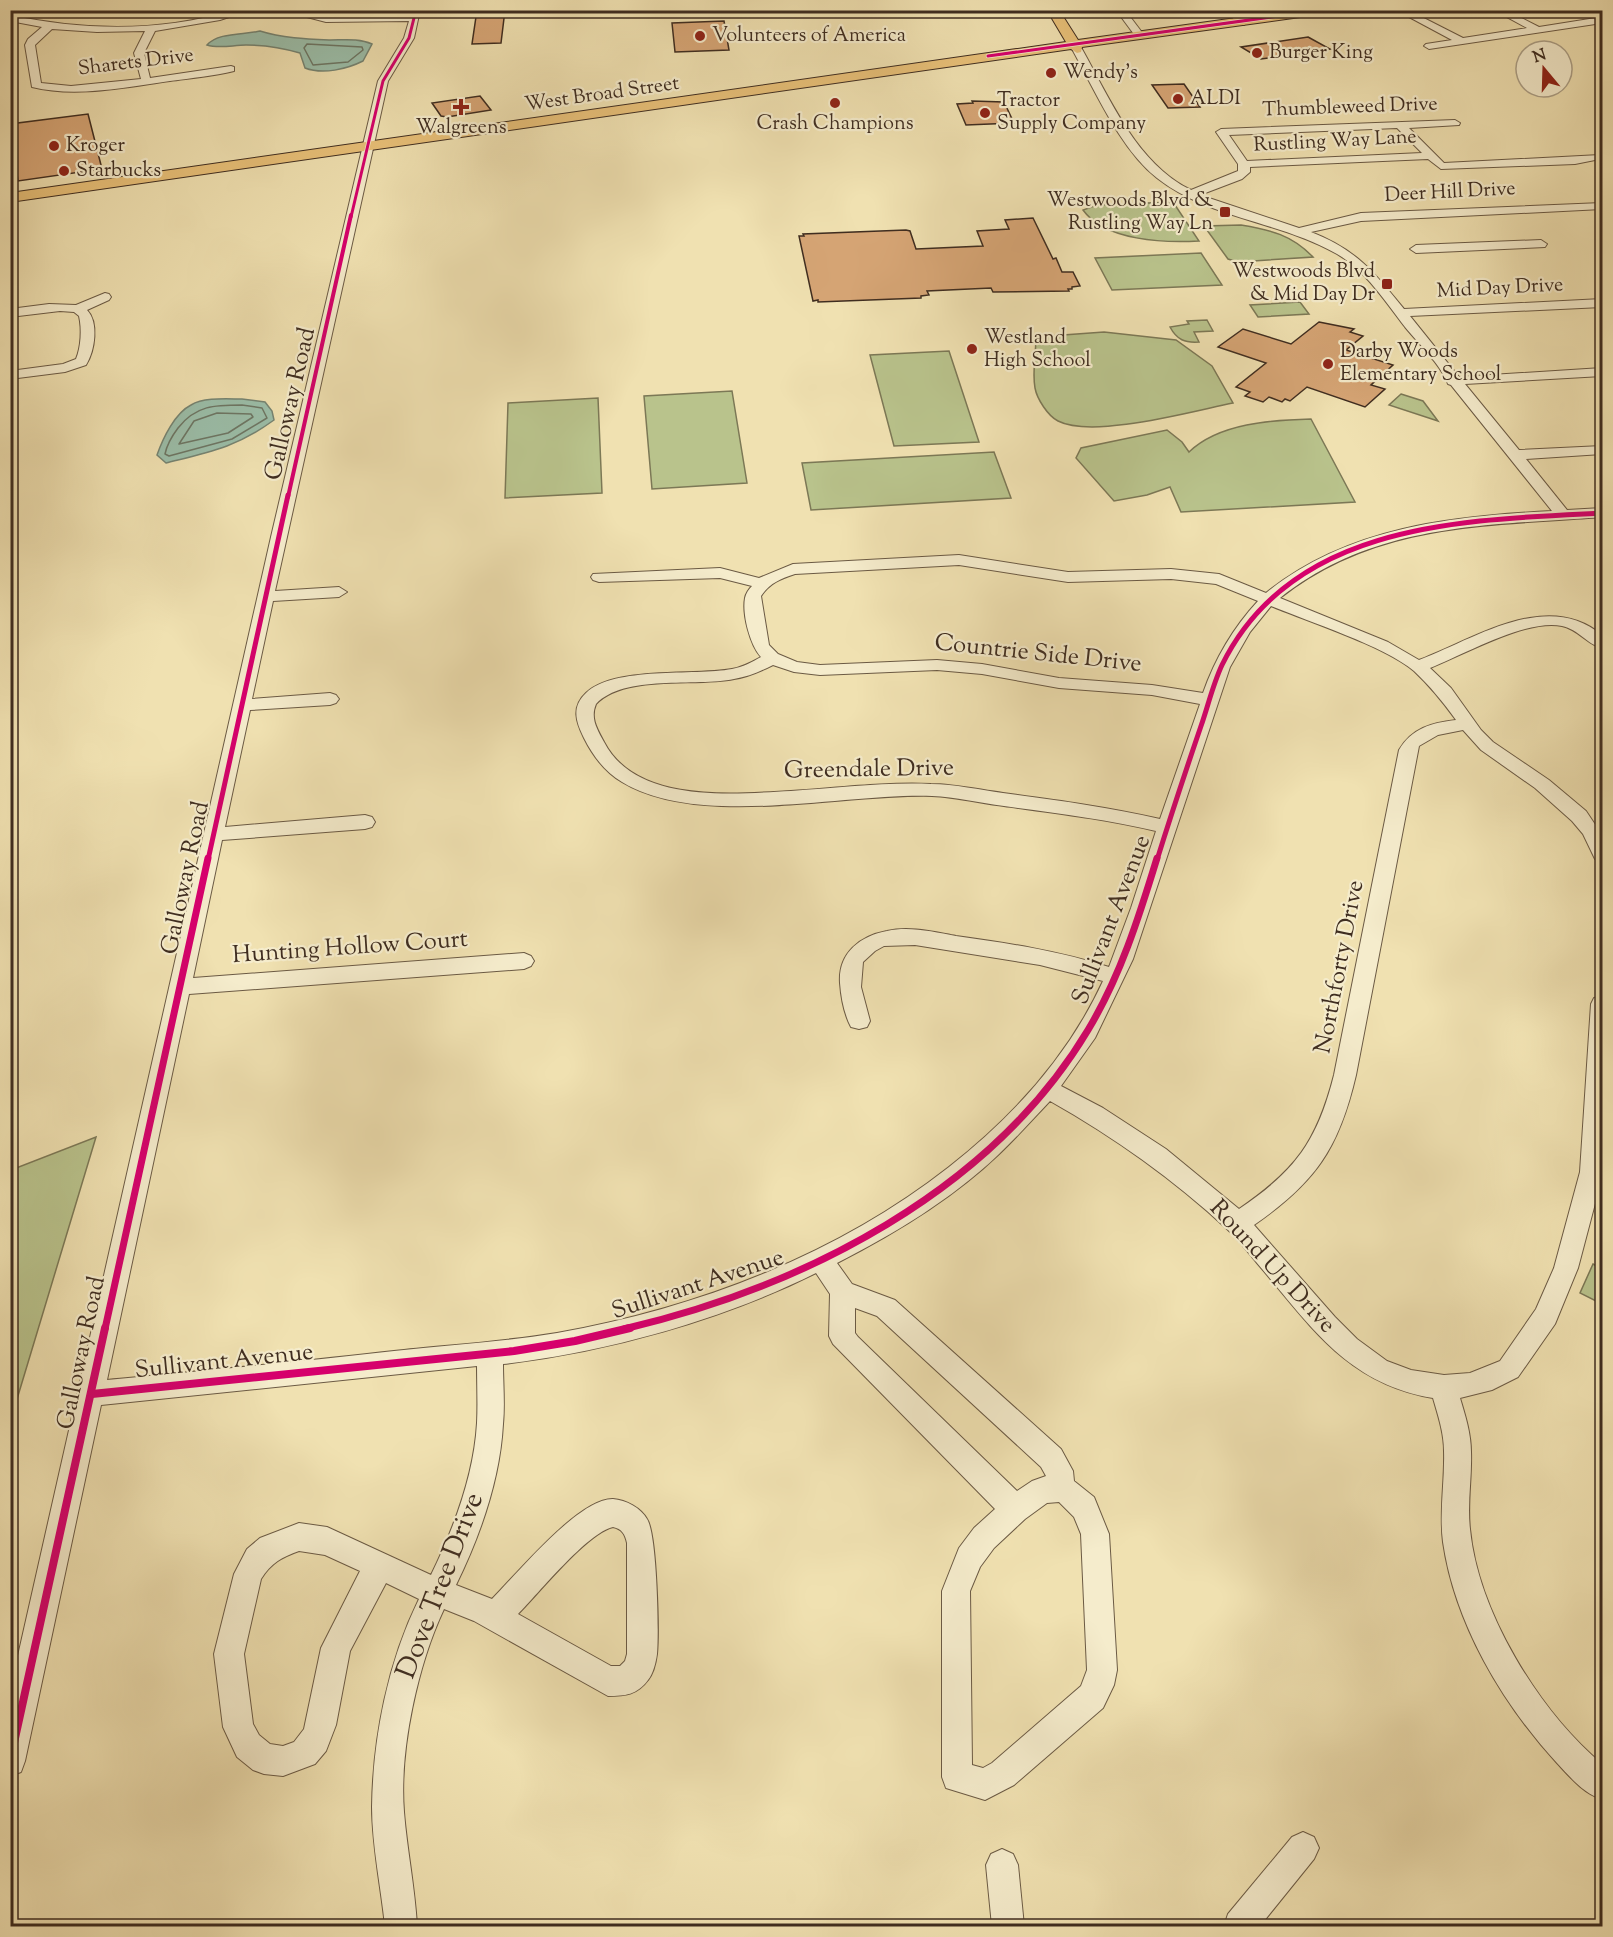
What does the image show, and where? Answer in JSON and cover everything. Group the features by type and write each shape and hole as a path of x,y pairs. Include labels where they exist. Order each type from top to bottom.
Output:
{"main road":[{"path":"1053,10 1076,47"},
{"name":"West Broad Street","path":"1076,47 1139,35 1322,10"},
{"name":"West Broad Street","path":"10,198 1183,33 1200,28"},
{"name":"West Broad Street","path":"10,203 369,148"}],"street":[{"path":"10,18 50,26 152,27 201,23 246,10"},
{"path":"284,10 326,19 415,14"},
{"path":"1120,10 1139,35"},
{"path":"1231,10 1241,22"},
{"path":"1400,10 1464,42"},
{"path":"1498,10 1538,30"},
{"path":"1596,10 1602,13"},
{"name":"Galloway Road","path":"10,1761 266,597 383,81 409,38 415,14"},
{"path":"99,28 109,20"},
{"path":"1429,46 1602,20"},
{"name":"Sharets Drive","path":"50,26 31,41 30,45 36,85 45,89 72,90 231,69"},
{"path":"146,80 139,53 152,27"},
{"path":"1076,47 1148,164 1162,177 1191,194 1301,231 1338,249 1358,263 1375,280 1453,381 1563,515"},
{"name":"Thumbleweed Drive","path":"1244,164 1221,132 1455,123"},
{"path":"1400,124 1429,156"},
{"name":"Rustling Way Lane","path":"1191,194 1238,177 1244,172 1244,164 1429,156 1441,166 1575,161 1596,157"},
{"name":"Deer Hill Drive","path":"1301,231 1361,217 1602,206"},
{"path":"1447,213 1471,238"},
{"path":"1416,249 1471,238 1541,244"},
{"path":"78,309 105,297"},
{"name":"Mid Day Drive","path":"1400,314 1602,303"},
{"path":"10,313 67,307 78,309 86,316 87,324 86,349 81,362 65,368 10,375"},
{"path":"1453,381 1602,372"},
{"path":"1515,455 1602,450"},
{"name":"Sullivant Avenue","path":"92,1394 572,1342 660,1321 737,1296 820,1260 893,1220 948,1182 997,1141 1047,1089 1086,1032 1115,977 1221,667 1234,643 1269,598 1311,569 1374,541 1452,523 1602,513"},
{"path":"772,658 761,647 758,639 753,596 762,583 782,572 815,567 959,560 1068,577 1171,574 1219,579 1382,646 1418,666 1445,692 1468,724 1501,757 1566,803 1591,831 1601,848"},
{"path":"599,577 720,573 762,583"},
{"path":"266,597 339,592"},
{"path":"1418,666 1521,623 1540,618 1577,625 1588,630 1602,644"},
{"name":"Countrie Side Drive","path":"772,658 794,667 820,670 937,665 982,669 1059,682 1152,690 1210,700"},
{"name":"Greendale Drive","path":"772,658 752,669 734,674 630,682 604,689 593,696 583,710 591,739 602,757 619,773 640,785 669,795 699,800 933,790 1110,814 1167,827"},
{"path":"243,705 330,699"},
{"name":"Northforty Drive","path":"1238,1223 1287,1187 1320,1146 1334,1117 1345,1075 1408,750 1418,736 1427,732 1468,724"},
{"path":"214,834 365,822"},
{"path":"859,1022 851,986 852,965 865,948 885,939 908,937 1028,954 1075,963 1115,977"},
{"name":"Hunting Hollow Court","path":"181,987 524,961"},
{"name":"Round Up Drive","path":"1047,1089 1095,1115 1158,1156 1238,1223 1326,1325 1348,1347 1378,1369 1411,1382 1444,1387 1470,1385 1492,1378 1509,1369 1546,1316 1566,1268 1597,1174 1602,1004"},
{"path":"820,1260 843,1292 886,1308 1051,1458 1059,1471 1062,1489"},
{"path":"843,1292 842,1336 849,1345 1015,1509"},
{"name":"Dove Tree Drive","path":"401,1926 388,1809 391,1745 402,1688 423,1622 456,1555 479,1490 490,1425 490,1352"},
{"path":"1444,1387 1458,1453 1455,1521 1460,1563 1467,1591 1498,1655 1527,1701 1586,1772 1602,1784"},
{"path":"1062,1489 1075,1496 1085,1506 1095,1533 1101,1670 1099,1685 1092,1697 1003,1774 985,1784 957,1778 955,1769 956,1591 969,1558 984,1538 1015,1509 1042,1491 1062,1489"},
{"path":"381,1566 369,1582 336,1648 321,1725 315,1740 304,1754 283,1761 264,1759 248,1746 238,1727 229,1654 248,1574 256,1559 270,1548 299,1537 327,1541 381,1566 436,1592 483,1610 495,1617 608,1681 626,1681 638,1670 642,1654 641,1543 638,1529 629,1518 613,1513 596,1517 579,1531 495,1617"},
{"path":"1240,1926 1303,1848"},
{"path":"1002,1865 1008,1926"}],"green space":[{"path":"1173,202 1199,241 1153,240 1120,234 1093,220 1083,210 1097,205"},
{"path":"1241,225 1262,229 1289,239 1313,257 1238,262 1228,259 1204,226"},
{"path":"1201,253 1222,285 1112,290 1095,258"},
{"path":"1300,302 1309,314 1258,317 1250,305"},
{"path":"1207,320 1213,331 1194,332 1199,342 1182,340 1170,327 1189,324 1187,321"},
{"path":"1104,332 1176,340 1212,366 1233,403 1144,422 1118,425 1074,426 1058,421 1044,407 1035,388 1036,337"},
{"path":"949,351 979,442 894,446 870,355"},
{"path":"732,391 747,483 652,489 644,396"},
{"path":"1401,394 1423,401 1438,421 1389,405"},
{"path":"598,398 602,493 505,498 508,403"},
{"path":"1311,419 1355,502 1181,512 1170,487 1147,495 1114,501 1076,458 1081,448 1167,430 1182,442 1189,452 1201,442 1231,429 1263,422"},
{"path":"994,452 1011,498 811,510 802,463"},
{"path":"96,1137 11,1419 11,1170"},
{"path":"1593,1264 1602,1269 1602,1304 1580,1293"}],"water":[{"path":"260,31 295,38 357,40 372,44 363,61 342,69 327,71 305,68 300,53 287,50 253,45 221,47 207,45 225,36"},
{"path":"242,399 265,402 272,411 274,420 248,437 210,452 166,463 157,455 170,427 185,409 196,402"}],"building":[{"path":"477,10 505,10 501,43 472,44"},
{"name":"Volunteers of America","path":"724,21 729,50 675,52 672,23"},
{"path":"1308,37 1330,49 1261,59 1241,47"},
{"name":"ALDI","path":"1184,84 1200,107 1168,108 1152,85"},
{"name":"Walgreens","path":"480,96 491,110 447,117 441,116 432,103"},
{"name":"Tractor Supply Company","path":"972,101 1004,102 1014,123 966,125 957,104 973,103"},
{"name":"Kroger","path":"88,114 102,169 18,181 10,124"},
{"name":"Westland High School","path":"1033,218 1053,259 1056,258 1062,272 1073,272 1080,286 1072,287 1068,289 1069,291 993,292 991,288 927,291 929,295 921,296 921,298 813,301 799,236 804,236 803,234 906,230 910,231 916,249 983,246 977,231 1009,229 1005,220"},
{"name":"Darby Woods Elementary School","path":"1319,322 1354,329 1350,332 1363,336 1346,350 1393,365 1371,385 1385,389 1365,407 1307,387 1290,401 1285,399 1282,402 1269,397 1263,402 1245,396 1250,392 1236,387 1266,363 1218,347 1243,329 1291,344"}],"cycle path":[{"path":"10,1761 354,204 383,81 409,38 416,10"},
{"path":"988,56 1322,10"},
{"path":"92,1394 494,1353 575,1341 649,1323 722,1301 794,1272 864,1238 929,1197 989,1149 1042,1094 1087,1032 1123,959 1221,667 1242,632 1268,600 1298,578 1332,558 1368,543 1406,532 1484,520 1602,513"}],"place":[{"name":"Volunteers of America","path":"700,36"},
{"name":"Burger King","path":"1257,53"},
{"name":"Wendy's","path":"1051,73"},
{"name":"ALDI","path":"1178,99"},
{"name":"Crash Champions","path":"835,103"},
{"name":"Walgreens","path":"461,107"},
{"name":"Tractor Supply Company","path":"985,113"},
{"name":"Kroger","path":"54,146"},
{"name":"Starbucks","path":"64,171"},
{"name":"Westwoods Blvd & Rustling Way Ln","path":"1225,212"},
{"name":"Westwoods Blvd & Mid Day Dr","path":"1387,284"},
{"name":"Westland High School","path":"972,349"},
{"name":"Darby Woods Elementary School","path":"1328,364"}]}
